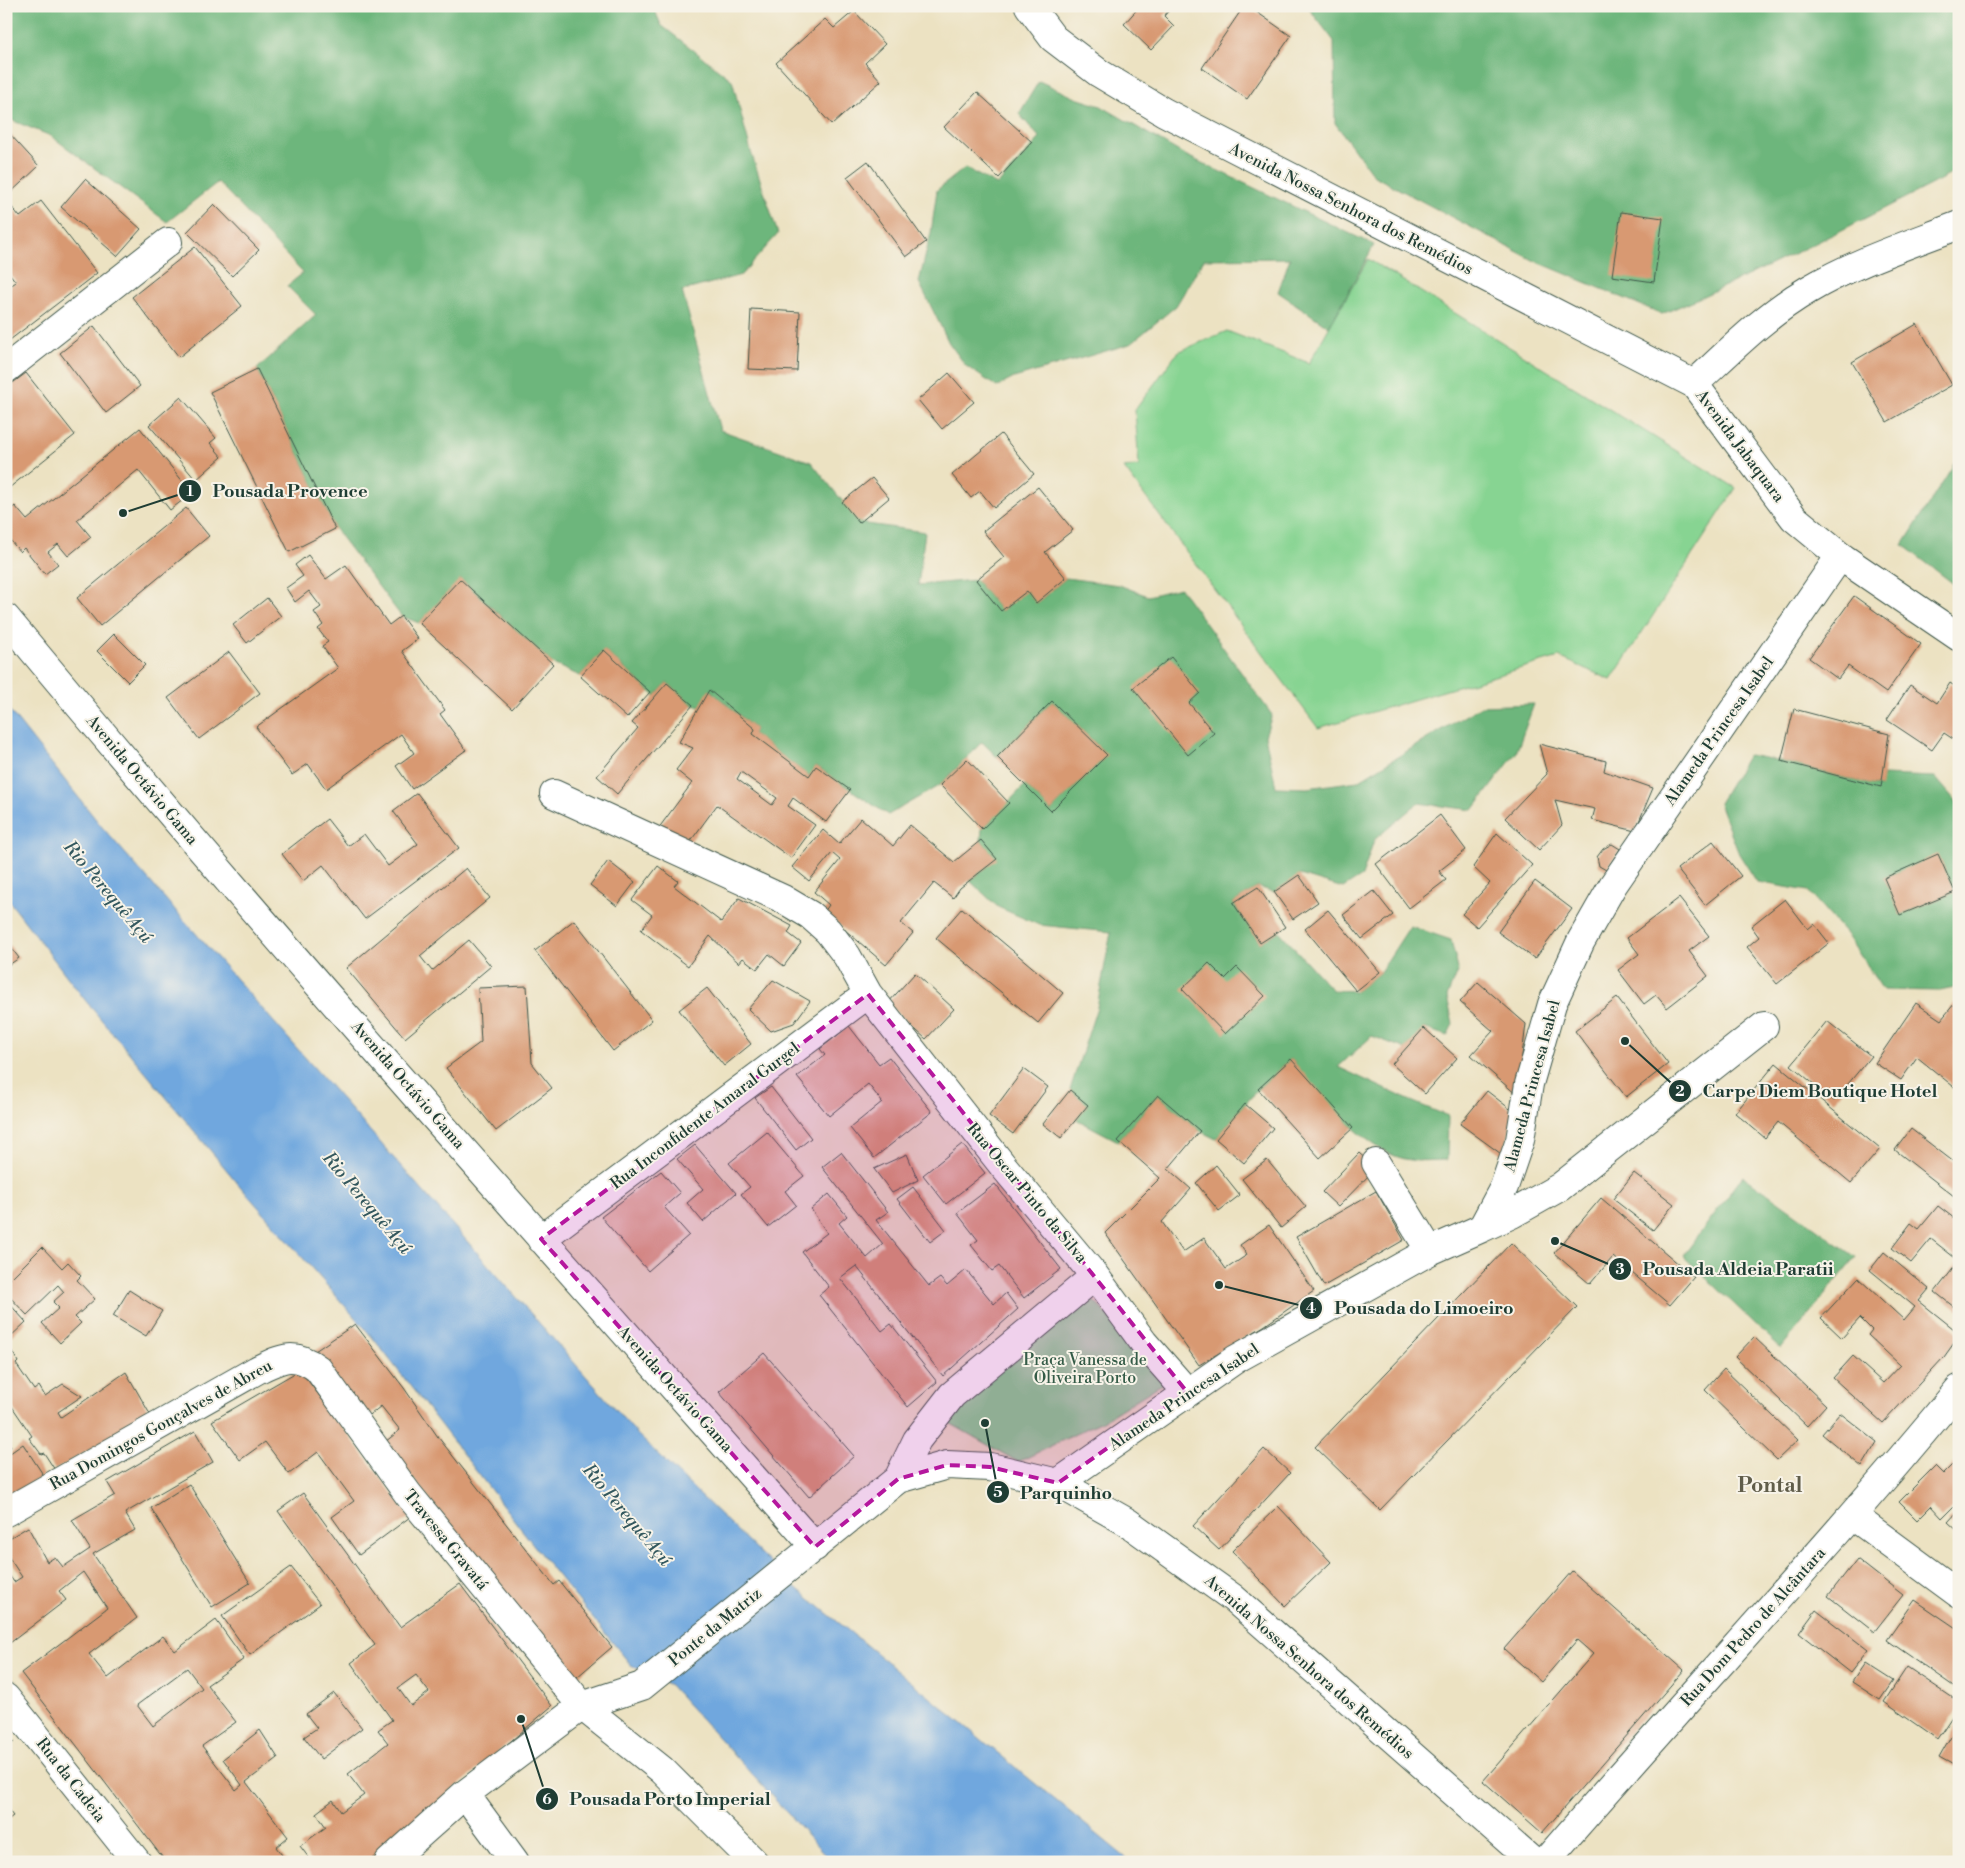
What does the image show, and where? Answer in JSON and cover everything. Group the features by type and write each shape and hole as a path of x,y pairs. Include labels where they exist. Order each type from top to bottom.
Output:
{"street":[{"name":"Avenida Nossa Senhora dos Remédios","path":"1029,6 1053,38 1099,73 1164,112 1694,384"},
{"name":"Avenida Jabaquara","path":"1959,225 1854,266 1808,290 1759,324 1694,384 1794,518 1840,556 1959,637"},
{"path":"6,369 168,242"},
{"name":"Alameda Princesa Isabel","path":"1058,1483 1236,1359 1430,1251 1482,1228 1504,1187 1520,1140 1529,1084 1552,1004 1581,941 1613,884 1840,556"},
{"name":"Avenida Octávio Gama","path":"6,618 135,773 815,1547"},
{"name":"Rua Oscar Pinto da Silva","path":"554,794 731,874 810,914 828,931 847,956 868,994 1004,1167 1095,1276 1144,1343 1187,1392"},
{"name":"Rua Inconfidente Amaral Gurgel","path":"542,1238 868,994"},
{"path":"1482,1228 1512,1214 1560,1187 1764,1026"},
{"path":"1376,1163 1430,1251"},
{"path":"898,1478 917,1440 952,1395 1095,1276"},
{"name":"Rua Domingos Gonçalves de Abreu","path":"6,1512 278,1360 295,1357 308,1362 318,1369"},
{"name":"Travessa Gravatá","path":"318,1369 408,1494 582,1706 662,1770 754,1862"},
{"name":"Rua Dom Pedro de Alcântara","path":"1545,1862 1619,1776 1853,1516 1959,1389"},
{"name":"Avenida Nossa Senhora dos Remédios","path":"898,1478 947,1465 990,1467 1058,1483 1127,1522 1232,1598 1533,1862"},
{"name":"Ponte da Matriz","path":"582,1706 642,1686 898,1478"},
{"path":"1853,1516 1959,1594"},
{"name":"Rua da Cadeia","path":"6,1698 137,1862"},
{"path":"388,1862 465,1794 582,1706"},
{"path":"465,1794 515,1862"}],"highlighted area":[{"path":"868,994 1187,1392 1058,1483 990,1467 947,1465 898,1479 815,1547 541,1239"}],"green space":[{"path":"6,6 653,6 661,25 732,80 751,152 778,234 741,275 682,291 720,430 811,462 860,523 925,532 918,585 976,580 1001,611 1027,591 1037,603 1066,578 1119,585 1148,596 1180,588 1272,715 1265,736 1276,787 1307,788 1358,781 1481,706 1534,704 1516,753 1473,810 1418,803 1374,840 1362,876 1343,888 1300,875 1274,892 1258,887 1233,903 1260,943 1279,931 1332,990 1356,991 1380,972 1410,926 1451,940 1458,969 1447,997 1453,1024 1447,1036 1424,1028 1406,1049 1372,1036 1338,1067 1448,1116 1447,1160 1421,1161 1405,1159 1373,1144 1343,1118 1291,1059 1258,1089 1216,1139 1200,1131 1158,1095 1118,1141 1076,1119 1088,1105 1070,1090 1097,1007 1111,932 1039,925 998,907 970,881 996,859 981,840 982,829 1025,785 1051,811 1107,755 1052,701 997,757 982,742 940,785 888,815 816,766 809,776 753,734 755,729 710,690 700,706 693,705 667,683 655,696 604,650 580,676 553,664 461,579 419,623 401,616 335,529 257,369 316,315 287,286 303,273 218,182 167,222 51,136 6,118"},
{"path":"1307,6 1959,6 1959,170 1812,245 1662,314 1535,261 1374,176 1335,123 1334,41"},
{"path":"1039,81 1076,98 1101,106 1183,154 1374,245 1329,327 1278,292 1290,258 1204,259 1176,306 1130,344 1014,378 997,387 966,366 949,343 919,282 931,233 937,190 965,168 997,185 1040,138 1019,114"},
{"path":"1368,259 1736,488 1611,680 1559,657 1318,728 1124,468 1139,466 1135,410 1178,352 1227,331 1309,363"},
{"path":"1959,456 1959,588 1903,545"},
{"path":"1748,755 1781,761 1880,787 1883,775 1935,777 1959,805 1959,987 1940,991 1883,990 1846,934 1808,891 1757,882 1739,854 1719,803","holes":["1938,855 1955,892 1900,915 1884,878"]},
{"path":"1743,1176 1856,1257 1781,1348 1683,1256"},
{"name":"Praça Vanessa de Oliveira Porto","path":"1085,1300 1095,1302 1168,1380 1102,1421 1018,1462 939,1417"}],"water":[{"name":"Rio Perequê Açú","path":"6,706 102,827 637,1434 794,1586 1131,1862 832,1862 670,1685 631,1665 546,1561 373,1338 245,1192 85,1000 6,897"}],"building":[{"path":"1140,6 1171,8 1164,16 1174,26 1151,50 1124,24"},
{"path":"1244,6 1248,6 1291,36 1247,99 1202,68"},
{"path":"854,11 885,44 865,63 881,81 832,125 776,63 825,19 834,28"},
{"path":"977,92 1032,142 999,178 944,127"},
{"path":"8,132 39,166 6,197 6,134"},
{"path":"868,161 926,242 906,257 847,177"},
{"path":"85,179 141,229 117,256 61,207"},
{"path":"6,200 20,217 41,201 97,273 6,343 6,289 16,282 6,269"},
{"path":"214,204 259,250 232,276 187,232"},
{"path":"1621,212 1663,218 1654,282 1612,276"},
{"path":"195,247 242,306 179,357 132,297"},
{"path":"751,309 800,312 797,371 748,369"},
{"path":"1917,324 1952,385 1887,422 1852,362"},
{"path":"94,326 140,386 106,413 60,353"},
{"path":"257,369 335,529 289,552 210,392"},
{"path":"26,373 75,435 9,488 6,484 6,388"},
{"path":"949,373 974,402 942,429 918,400"},
{"path":"181,397 216,438 210,443 222,457 196,480 149,425"},
{"path":"140,428 192,493 170,510 138,470 77,520 91,537 68,556 58,544 48,552 58,564 45,574 24,548 20,552 6,535 6,513 15,506 27,520"},
{"path":"1001,434 1034,474 994,508 980,491 971,498 952,475"},
{"path":"872,478 889,498 859,523 842,502"},
{"path":"1038,487 1073,530 1045,552 1066,578 1036,603 1027,591 1001,611 976,580 1004,557 983,531"},
{"path":"186,508 209,536 100,626 77,598"},
{"path":"308,555 326,579 346,565 389,625 401,616 418,639 402,651 445,710 440,714 466,750 412,789 396,766 414,753 401,734 326,789 308,764 292,775 256,727 338,668 322,646 328,642 318,629 323,625 314,612 321,607 309,591 295,602 286,588 303,576 295,565"},
{"path":"460,579 553,664 512,709 419,623"},
{"path":"1854,596 1921,644 1886,693 1848,666 1838,679 1809,658"},
{"path":"267,598 281,616 247,643 233,625"},
{"path":"114,634 145,665 128,682 97,651"},
{"path":"604,650 650,692 627,718 580,676"},
{"path":"229,652 260,693 199,739 168,698"},
{"path":"1171,657 1200,693 1189,703 1214,733 1188,755 1133,688"},
{"path":"667,683 693,705 617,794 597,776 638,728 632,723"},
{"path":"1950,683 1959,689 1959,743 1944,733 1932,750 1887,720 1910,685 1937,703"},
{"path":"709,690 755,729 753,734 809,776 816,766 850,790 826,822 793,798 788,806 815,825 791,858 717,805 687,846 658,829 692,783 676,770 693,748 679,742","holes":["741,772 777,798 772,805 737,779"]},
{"path":"1052,701 1107,755 1051,811 997,757"},
{"path":"1794,709 1889,734 1881,787 1781,761"},
{"path":"1539,744 1606,761 1604,771 1653,788 1635,831 1592,820 1595,809 1555,800 1562,825 1539,850 1505,818 1547,774"},
{"path":"967,759 1009,803 982,829 940,785"},
{"path":"417,793 459,848 365,919 323,865 303,881 282,854 327,819 348,846 364,834 388,866 418,844 393,811"},
{"path":"1440,815 1466,850 1439,871 1446,880 1409,908 1376,864"},
{"path":"861,818 893,846 910,825 954,862 981,840 997,859 960,888 953,898 934,883 901,923 913,933 886,965 824,912 829,905 814,892 840,860 832,853 809,881 792,867 823,830 839,844"},
{"path":"1497,833 1532,865 1477,927 1462,914 1490,883 1473,867"},
{"path":"1713,841 1741,876 1705,905 1677,869"},
{"path":"1612,844 1620,849 1606,870 1599,866 1597,857 1603,849"},
{"path":"1938,854 1955,892 1900,915 1884,878"},
{"path":"608,861 635,882 617,906 590,885"},
{"path":"658,866 678,881 674,886 721,922 739,898 792,926 788,933 801,943 784,966 769,954 757,969 743,958 739,963 710,936 688,966 641,930 652,915 632,900"},
{"path":"466,868 490,898 420,956 432,971 469,940 491,966 405,1038 346,968"},
{"path":"1299,875 1318,902 1293,919 1274,892"},
{"path":"1535,881 1572,909 1535,959 1498,932"},
{"path":"1258,887 1285,927 1260,943 1233,903"},
{"path":"1374,891 1393,915 1362,939 1343,915"},
{"path":"1679,898 1709,936 1689,951 1708,976 1667,1008 1656,995 1644,1004 1618,970 1639,954 1627,938"},
{"path":"1785,899 1808,929 1814,924 1829,943 1777,984 1747,947 1759,937 1751,926"},
{"path":"962,908 1063,993 1038,1023 936,938"},
{"path":"1328,910 1380,972 1356,991 1305,929"},
{"path":"574,920 652,1020 613,1051 535,951"},
{"path":"6,941 19,958 6,967"},
{"path":"1209,963 1225,979 1237,967 1265,996 1225,1034 1182,989"},
{"path":"915,973 954,1009 926,1039 887,1004"},
{"path":"773,980 810,1001 794,1023 771,1031 748,1009"},
{"path":"1478,982 1526,1024 1517,1095 1471,1055 1493,1031 1460,1002"},
{"path":"527,986 532,1063 552,1088 496,1131 446,1068 481,1042 478,988"},
{"path":"707,988 751,1044 724,1066 679,1010"},
{"path":"1617,998 1668,1064 1626,1097 1575,1031"},
{"path":"1959,998 1959,1091 1917,1057 1901,1080 1875,1063 1916,1003 1941,1020"},
{"path":"1827,1021 1871,1056 1834,1101 1791,1065"},
{"path":"849,1026 879,1064 889,1057 932,1112 874,1158 850,1128 882,1102 868,1084 829,1116 797,1077 825,1055 820,1049"},
{"path":"1424,1028 1457,1058 1425,1094 1392,1064"},
{"path":"1291,1059 1353,1128 1320,1158 1258,1089"},
{"path":"1776,1063 1880,1149 1851,1183 1778,1122 1765,1138 1735,1113"},
{"path":"1024,1069 1048,1087 1013,1134 989,1116"},
{"path":"771,1087 811,1138 796,1150 755,1098"},
{"path":"1070,1090 1088,1105 1061,1138 1043,1124"},
{"path":"1487,1091 1514,1112 1504,1156 1460,1124"},
{"path":"1158,1095 1200,1131 1168,1169 1191,1189 1162,1222 1183,1252 1204,1238 1226,1269 1247,1255 1240,1245 1269,1225 1314,1291 1264,1326 1199,1365 1105,1233 1160,1178 1118,1141"},
{"path":"1245,1104 1273,1128 1244,1163 1216,1139"},
{"path":"1911,1129 1959,1166 1959,1200 1895,1150"},
{"path":"767,1132 804,1176 785,1191 796,1205 768,1227 741,1194 750,1187 729,1163"},
{"path":"962,1144 985,1173 946,1204 923,1175"},
{"path":"695,1145 736,1193 703,1222 687,1203 703,1189 677,1159"},
{"path":"841,1152 888,1212 876,1220 929,1286 940,1278 947,1286 966,1270 994,1304 1006,1293 1018,1309 943,1376 856,1266 840,1278 882,1331 891,1324 937,1382 908,1407 819,1295 829,1287 802,1252 827,1233 811,1209 829,1194 847,1216 839,1223 867,1258 883,1244 822,1167"},
{"path":"1359,1153 1376,1168 1338,1207 1322,1192"},
{"path":"907,1154 918,1180 892,1193 874,1169"},
{"path":"1267,1160 1306,1207 1281,1228 1242,1179"},
{"path":"1216,1165 1240,1195 1219,1211 1196,1183"},
{"path":"661,1171 680,1193 664,1207 689,1235 648,1271 601,1217"},
{"path":"1634,1173 1674,1204 1653,1230 1613,1199"},
{"path":"995,1184 1061,1269 1024,1298 999,1266 992,1271 971,1245 978,1240 957,1213"},
{"path":"913,1187 946,1230 930,1242 897,1199"},
{"path":"1376,1191 1404,1240 1324,1286 1296,1237"},
{"path":"1601,1198 1694,1277 1670,1305 1613,1257 1590,1284 1554,1253"},
{"path":"1938,1206 1959,1222 1959,1261 1931,1239 1911,1263 1892,1248 1911,1223 1919,1229"},
{"path":"1511,1243 1577,1307 1380,1510 1315,1447"},
{"path":"42,1247 62,1268 68,1262 81,1276 77,1280 95,1299 75,1317 81,1323 60,1343 42,1323 59,1308 53,1302 64,1292 58,1285 27,1315 6,1293 6,1283"},
{"path":"1884,1252 1929,1289 1919,1301 1959,1333 1959,1336 1944,1357 1883,1423 1833,1378 1853,1356 1883,1383 1900,1365 1868,1335 1872,1330 1860,1318 1842,1338 1821,1318 1858,1278 1904,1320 1915,1307 1870,1270"},
{"path":"1959,1261 1959,1311 1935,1292"},
{"path":"129,1290 162,1311 146,1336 113,1316"},
{"path":"6,1300 26,1322 8,1339 6,1337"},
{"path":"355,1324 404,1388 438,1437 554,1585 559,1581 612,1647 570,1683 385,1442 400,1430 381,1406 365,1419 315,1351"},
{"path":"1754,1337 1826,1405 1807,1426 1735,1357"},
{"path":"10,1348 18,1362 16,1364 34,1390 39,1386 45,1396 63,1384 82,1396 58,1412 61,1417 126,1372 151,1416 55,1470 44,1453 41,1454 29,1438 32,1436 11,1405 6,1409 6,1350"},
{"path":"764,1353 854,1456 809,1497 719,1392"},
{"path":"1724,1369 1798,1440 1777,1460 1705,1390"},
{"path":"300,1370 410,1517 359,1555 332,1517 354,1501 318,1452 289,1474 265,1442 240,1460 212,1421"},
{"path":"1840,1413 1877,1442 1862,1467 1822,1434"},
{"path":"195,1431 213,1462 125,1513 135,1530 93,1554 137,1618 89,1654 108,1678 163,1636 175,1651 216,1620 244,1659 207,1685 236,1722 202,1746 236,1790 242,1785 223,1759 260,1730 278,1758 246,1782 288,1837 276,1847 287,1862 166,1862 21,1673 107,1608 83,1572 59,1591 66,1600 6,1646 6,1571 14,1582 22,1577 6,1553 6,1540 28,1527 47,1562 55,1557 63,1567 90,1549 72,1520 115,1495 107,1482","holes":["187,1668 202,1688 153,1726 137,1705"]},
{"path":"6,1440 11,1447 6,1450"},
{"path":"23,1444 44,1476 6,1498 6,1456"},
{"path":"1264,1449 1290,1473 1219,1550 1193,1526"},
{"path":"1953,1464 1959,1469 1959,1501 1942,1518 1931,1506 1917,1520 1899,1502 1935,1466 1943,1474"},
{"path":"189,1484 250,1583 212,1607 151,1508"},
{"path":"303,1493 400,1627 460,1584 552,1706 369,1862 312,1862 300,1846 326,1827 316,1813 333,1800 341,1812 364,1795 348,1774 388,1743 378,1730 392,1720 351,1663 375,1645 278,1511","holes":["416,1675 429,1692 411,1706 398,1688"]},
{"path":"1278,1506 1331,1562 1285,1606 1232,1551"},
{"path":"1959,1510 1959,1532 1948,1522"},
{"path":"1857,1559 1903,1595 1874,1632 1828,1596"},
{"path":"291,1567 320,1604 250,1655 222,1616"},
{"path":"1572,1571 1684,1670 1542,1833 1483,1781 1593,1654 1577,1640 1541,1682 1504,1649"},
{"path":"1915,1600 1959,1630 1959,1690 1887,1640"},
{"path":"1816,1610 1868,1650 1850,1673 1799,1633"},
{"path":"1865,1663 1893,1681 1880,1700 1852,1682"},
{"path":"1907,1667 1959,1702 1959,1706 1937,1739 1884,1702"},
{"path":"334,1693 362,1728 321,1759 304,1737 317,1728 306,1714"},
{"path":"1959,1722 1959,1768 1939,1757"},
{"path":"6,1732 14,1742 6,1748"},
{"path":"6,1807 13,1816 6,1821"}],"place":[{"name":"Pousada Provence","path":"123,513"},
{"name":"Carpe Diem Boutique Hotel","path":"1625,1041"},
{"name":"Pousada Aldeia Paratii","path":"1555,1241"},
{"name":"Pousada do Limoeiro","path":"1219,1285"},
{"name":"Parquinho","path":"985,1423"},
{"name":"Pousada Porto Imperial","path":"521,1719"}],"district":[{"name":"Pontal","path":"1770,1486"}]}
